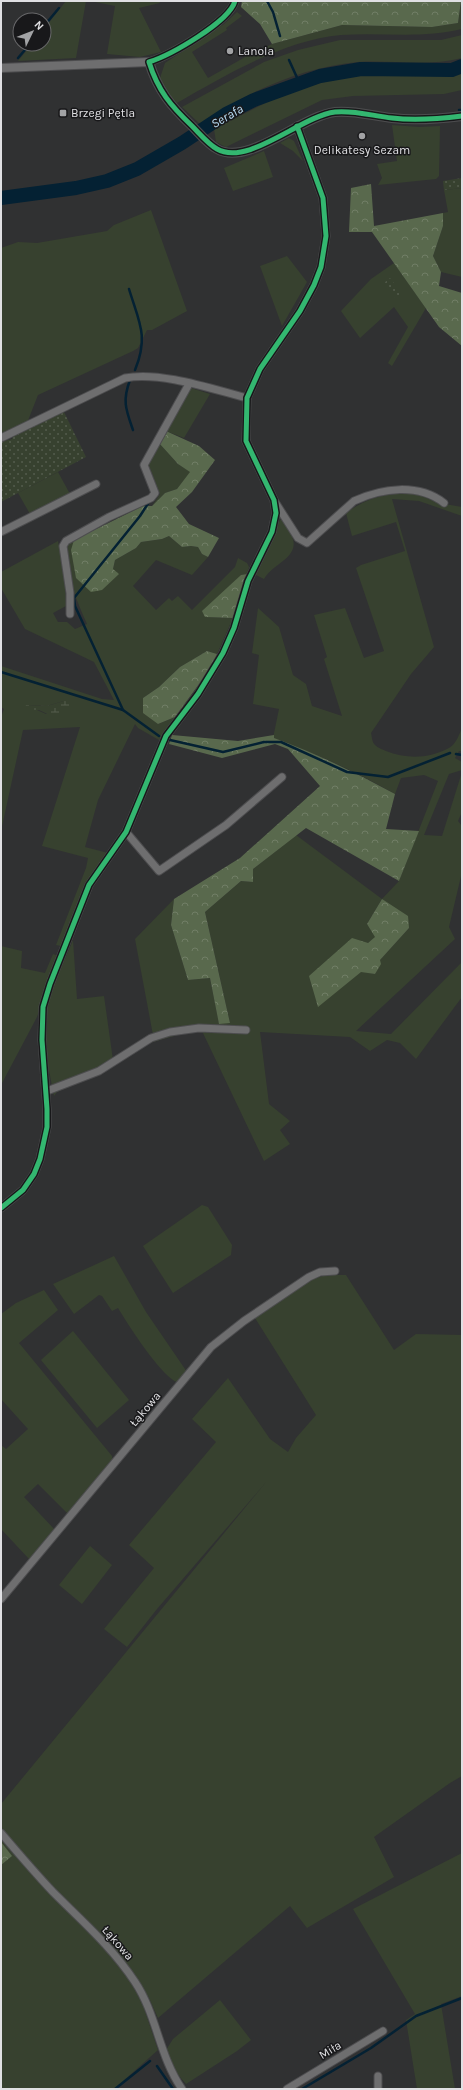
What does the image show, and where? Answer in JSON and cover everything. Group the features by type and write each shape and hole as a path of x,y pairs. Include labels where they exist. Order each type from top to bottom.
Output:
{"street":[{"path":"1,68 149,62 169,54 218,23 228,14 236,1"},
{"path":"149,62 157,85 177,112 212,146 222,152 242,153 297,126 324,115 338,112 414,120 462,116"},
{"path":"297,126 323,198 326,236 321,267 300,311 260,369 247,398 246,441 274,500 298,538 307,543 354,501 369,495 405,489 437,498 444,503"},
{"path":"1,438 124,378 135,376 155,376 247,398"},
{"path":"70,614 70,592 63,546 66,542 109,517 151,498 155,493 144,465 189,384"},
{"path":"1,532 96,484"},
{"path":"1,1208 14,1198 28,1183 40,1159 47,1127 47,1091 42,1020 45,999 89,885 126,832 166,736 207,680 223,653 234,628 248,581 272,532 276,513 274,500"},
{"path":"126,832 159,871 226,825 282,777"},
{"path":"47,1091 99,1071 151,1038 170,1032 199,1028 246,1030"},
{"name":"Łąkowa","path":"1,1599 211,1347 244,1321 309,1277 320,1272 335,1271"},
{"name":"Łąkowa","path":"1,1833 33,1871 104,1942 127,1970 148,2006 166,2061 182,2089"},
{"name":"Miła","path":"287,2089 383,2031"},
{"path":"378,2076 378,2089"}],"green space":[{"path":"66,1 86,1 76,58 18,61 25,52 52,52 52,19"},
{"path":"90,1 159,1 160,3 139,8 161,52 140,57 107,54 115,6"},
{"path":"242,1 461,1 458,23 432,27 342,25 272,44 260,24 241,7"},
{"path":"461,1 462,29 417,35 356,34 320,38 277,51 256,60 235,70 177,103 166,91 160,78 165,63 224,24 237,12 242,16 226,28 227,30 192,52 208,78 272,44 342,25 432,27 458,23"},
{"path":"462,35 462,58 449,61 423,63 358,62 312,70 267,86 239,100 202,126 182,107 264,62 298,50 340,40 441,40"},
{"path":"367,73 462,73 462,90 444,94 353,96 322,100 226,147 216,142 214,129 285,93 328,81"},
{"path":"392,125 419,127 440,126 439,176 436,179 378,185 382,178 377,164 397,161"},
{"path":"289,138 294,141 303,161 293,151 280,143"},
{"path":"264,151 273,177 233,191 224,168"},
{"path":"462,178 462,188 444,190 443,181"},
{"path":"371,184 374,226 443,213 443,226 433,256 441,272 439,286 462,293 462,346 439,327 372,232 349,232 351,188"},
{"path":"462,188 462,277 441,272 433,256 443,226 443,213 448,212 444,190"},
{"path":"151,210 187,311 152,330 147,330 138,348 133,351 38,395 27,423 1,435 1,248 18,242 37,243 107,231 114,225"},
{"path":"287,256 307,282 282,326 260,266"},
{"path":"394,263 426,308 392,366 388,363 408,327 394,307 360,338 341,311 371,279"},
{"path":"390,278 403,295 397,300 384,283"},
{"path":"191,388 210,394 184,438 166,431"},
{"path":"63,410 86,457 1,502 1,442 12,439 13,436"},
{"path":"166,431 199,446 215,460 192,492 176,507 189,524 219,538 208,557 202,554 198,547 182,547 169,536 162,539 141,542 136,548 115,560 113,569 119,574 102,590 91,592 76,578 71,550 74,540 143,506 152,506 165,493 177,489 190,472 178,464 159,443"},
{"path":"159,443 178,464 191,472 177,489 165,493 152,506 160,494 148,463"},
{"path":"58,472 70,494 30,514 18,493"},
{"path":"404,493 414,493 439,503 462,507 462,516 419,501 392,499 434,647 411,674 371,733 373,742 379,748 394,754 418,757 441,752 449,748 455,742 462,728 462,751 459,751 455,758 462,762 462,770 449,774 424,835 442,836 462,772 462,812 458,821 462,826 462,872 449,927 455,939 356,1031 391,1034 462,962 462,997 416,1059 400,1043 387,1040 370,1051 350,1037 260,1032 269,1104 290,1121 280,1130 290,1144 264,1161 202,1031 185,1033 146,1044 109,1069 57,1092 54,1096 45,1044 46,1013 53,985 73,940 77,999 104,996 113,1060 153,1035 135,939 174,899 171,925 188,980 210,978 219,1023 230,1023 205,912 241,881 253,882 253,869 296,835 382,899 399,881 438,781 424,775 401,778 395,794 336,763 273,738 279,709 253,704 259,655 252,653 258,608 279,627 293,675 306,684 312,706 342,716 324,659 327,657 314,615 345,608 364,658 384,651 356,568 405,551 396,522 352,536 346,513 370,499","holes":["382,899 409,928 380,960 375,974 361,971 318,1006 368,943 376,937 367,924"]},
{"path":"282,519 290,532 293,540 293,547 291,553 264,579 254,574 270,546 280,520"},
{"path":"169,536 182,547 198,547 202,554 208,557 192,575 156,560 133,586 156,610 169,598 172,601 178,596 192,610 235,567 238,558 247,563 249,567 247,574 241,575 205,617 233,618 217,654 207,651 180,667 159,687 143,698 158,724 175,717 159,740 138,728 135,724 98,800 85,847 108,853 85,883 61,946 56,945 86,868 88,858 42,846 80,727 23,730 1,831 1,717 4,709 1,707 1,666 102,699 114,700 94,662 25,629 1,588 1,572 58,541 65,578 66,606 53,613 58,622 67,622 75,629 87,624 72,586 68,566 67,546 74,540 113,569 115,560 136,548 141,542 162,539","holes":["64,701 46,714 26,705 47,706"]},
{"path":"247,574 233,618 205,617 202,611 241,575"},
{"path":"207,651 217,654 210,669 175,717 158,724 143,713 143,698 159,687 180,667"},
{"path":"64,701 73,702 75,706 68,713 52,716 39,710 26,710 25,708 26,705 47,706"},
{"path":"172,735 238,741 274,735 274,738 336,764 395,794 386,829 419,831 399,881 306,828 253,869 253,882 241,881 205,912 230,1023 219,1024 210,978 188,980 171,925 174,899 240,858 320,786 288,749 275,744 222,758 169,744"},
{"path":"382,899 408,916 409,928 380,960 381,964 375,974 361,972 318,1007 309,976 352,938 368,943 375,937 367,924"},
{"path":"1,946 22,951 21,968 45,973 53,954 58,956 37,1017 1,1085"},
{"path":"202,1205 208,1207 232,1245 231,1255 173,1293 143,1246"},
{"path":"114,1256 146,1312 187,1372 178,1383 171,1378 154,1360 137,1338 118,1308 112,1311 102,1296 99,1295 74,1314 53,1284"},
{"path":"326,1275 346,1275 394,1350 416,1334 462,1335 462,1776 374,1837 394,1877 307,1928 290,1906 158,2018 148,1996 144,2008 158,2050 114,2089 1,2089 1,1804 267,1481 157,1609 127,1647 104,1629 154,1568 129,1545 216,1442 192,1419 228,1378 270,1439 288,1452 296,1438 316,1415 255,1318 313,1279"},
{"path":"44,1290 58,1310 19,1343 112,1456 113,1461 69,1515 38,1484 24,1497 55,1530 30,1560 1,1529 1,1445 6,1449 28,1429 1,1399 1,1314 16,1303"},
{"path":"73,1331 129,1400 97,1428 41,1360"},
{"path":"90,1546 112,1565 82,1604 59,1585"},
{"path":"1,1842 12,1856 1,1865"},
{"path":"462,1853 462,1996 441,2004 455,2089 417,2089 406,2020 415,2014 353,1909"},
{"path":"220,2000 251,2040 237,2051 186,2084 174,2070 166,2050 173,2039"}],"waterway":[{"path":"267,1 273,12 280,36"},
{"path":"52,16 59,8"},
{"path":"18,58 23,52"},
{"path":"289,60 299,82"},
{"name":"Serafa","path":"1,198 76,188 107,181 137,169 182,143 226,114 254,100 320,76 361,69 452,70 462,66"},
{"path":"129,289 139,320 142,338 139,358 135,370"},
{"path":"130,380 126,394 126,405 128,417 133,430"},
{"path":"123,710 75,606 74,598 140,516 149,502"},
{"path":"1,672 123,710 159,736"},
{"path":"170,740 223,752 264,742 281,742 347,772 388,777 450,753"},
{"path":"456,754 462,755"},
{"path":"302,2089 371,2048 416,2016 462,1998"},
{"path":"115,2089 150,2061"},
{"path":"157,2066 173,2089"}],"cycle path":[{"path":"235,1 230,9 211,28 184,45 149,62 161,90 172,105 204,139 217,149 230,153 244,151 275,139 321,115 335,112 356,112 401,119 436,119 462,116"},
{"path":"1,1208 23,1190 34,1174 40,1159 47,1127 42,1040 43,1007 50,984 89,885 126,832 166,736 198,694 223,653 234,628 248,581 272,532 276,513 274,500 246,441 247,398 260,369 300,311 314,285 321,267 326,236 323,198 297,126"}],"place":[{"name":"Lanola","path":"230,51"},
{"name":"Brzegi Pętla","path":"63,113"},
{"name":"Delikatesy Sezam","path":"362,136"}]}
